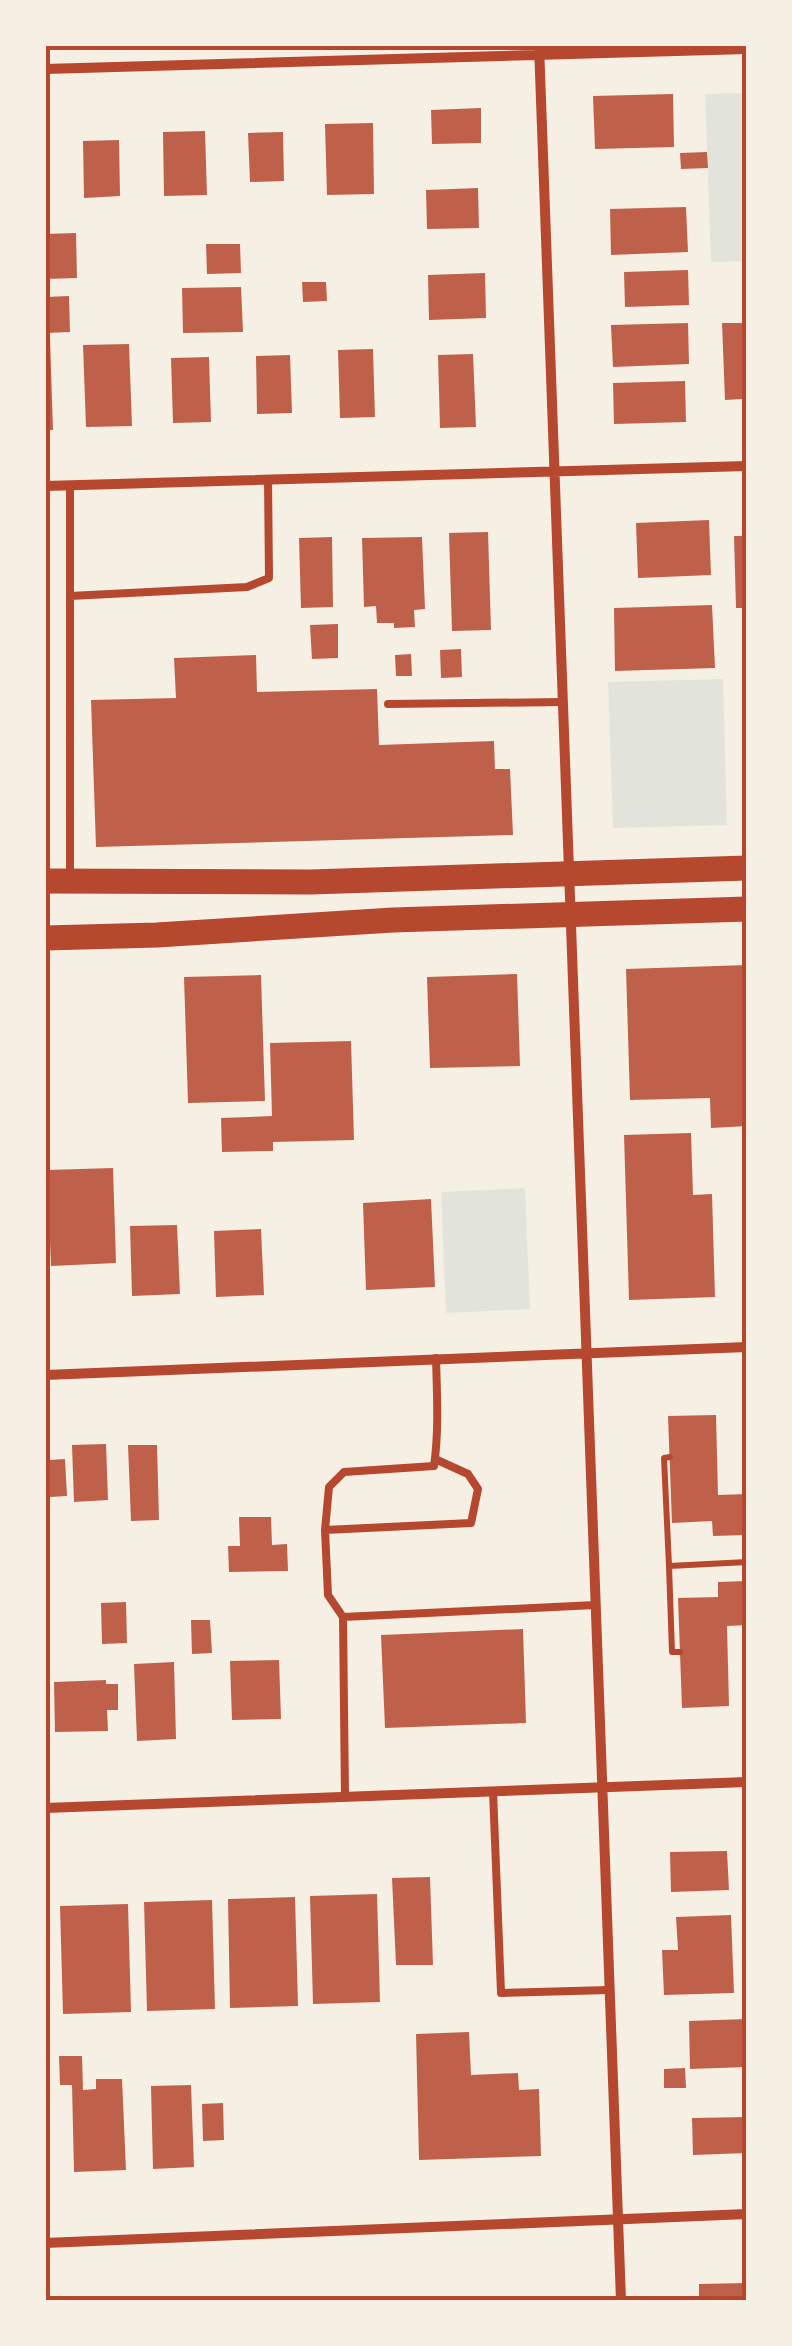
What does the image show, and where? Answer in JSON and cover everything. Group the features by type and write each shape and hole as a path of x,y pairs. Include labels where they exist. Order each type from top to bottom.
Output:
{"main road":[{"path":"58,881 312,882 747,868"},
{"path":"45,938 392,920 747,909"}],"street":[{"path":"45,70 539,50 747,49"},
{"path":"539,50 621,2301"},
{"path":"45,486 747,466"},
{"path":"45,1375 747,1347"},
{"path":"45,1808 747,1782"},
{"path":"45,2244 747,2214"}],"lane":[{"path":"70,596 247,587 269,578 268,479"},
{"path":"58,881 70,596 70,485"},
{"path":"388,704 564,702"},
{"path":"344,1797 342,1617 328,1594 326,1530 330,1487 344,1472 434,1466 438,1445 436,1358"},
{"path":"326,1530 472,1523 478,1489 468,1474 435,1460"},
{"path":"342,1617 595,1604"},
{"path":"493,1791 501,1994 609,1990"}],"path":[{"path":"670,1457 664,1458 672,1652 680,1652"},
{"path":"669,1566 747,1562"}],"shaded area":[{"path":"747,93 747,261 711,262 705,94"},
{"path":"723,679 727,825 613,828 608,682"},
{"path":"525,1188 530,1309 446,1313 441,1192"}],"building":[{"path":"673,94 674,147 595,149 593,96"},
{"path":"481,108 481,143 432,144 431,110"},
{"path":"373,123 374,194 327,195 325,124"},
{"path":"205,131 207,195 164,196 163,132"},
{"path":"283,132 284,181 250,182 248,133"},
{"path":"119,140 120,196 84,198 83,141"},
{"path":"707,152 708,168 681,169 680,153"},
{"path":"478,188 479,228 427,229 426,190"},
{"path":"686,207 688,252 611,255 610,209"},
{"path":"76,233 77,278 45,279 45,234"},
{"path":"206,244 240,244 241,273 207,274"},
{"path":"688,270 689,305 625,307 624,272"},
{"path":"485,273 486,318 429,320 428,275"},
{"path":"302,282 326,282 327,301 303,302"},
{"path":"241,287 243,332 183,333 182,288"},
{"path":"69,296 70,332 46,333 45,297"},
{"path":"688,323 689,364 613,367 611,325"},
{"path":"722,323 747,323 747,404 742,404 742,399 725,400"},
{"path":"45,338 50,338 53,430 45,430"},
{"path":"129,344 132,426 86,427 83,345"},
{"path":"373,349 375,417 340,418 338,350"},
{"path":"473,354 476,427 440,428 438,355"},
{"path":"290,355 292,413 257,414 256,356"},
{"path":"209,357 211,422 173,423 171,358"},
{"path":"685,381 686,422 614,424 613,383"},
{"path":"709,520 711,575 638,578 636,523"},
{"path":"488,532 491,630 452,631 449,533"},
{"path":"734,536 747,536 747,608 736,608"},
{"path":"332,537 333,607 301,608 299,538"},
{"path":"422,537 425,609 414,610 415,627 394,628 394,623 377,623 376,606 364,607 362,538"},
{"path":"712,605 715,668 615,671 614,608"},
{"path":"338,624 338,658 312,659 310,625"},
{"path":"461,649 462,677 441,678 440,650"},
{"path":"411,654 412,676 396,676 395,655"},
{"path":"256,655 257,692 377,689 379,745 494,741 495,769 510,769 513,835 96,847 91,700 176,698 174,658"},
{"path":"747,965 747,1126 711,1128 710,1098 630,1100 626,969"},
{"path":"517,974 520,1066 430,1068 427,977"},
{"path":"261,975 265,1101 188,1103 184,977"},
{"path":"351,1041 354,1140 273,1142 273,1151 222,1152 221,1118 272,1116 270,1043"},
{"path":"691,1133 693,1195 712,1194 715,1297 629,1300 624,1135"},
{"path":"113,1168 116,1263 51,1266 47,1170"},
{"path":"431,1199 435,1287 366,1290 363,1203"},
{"path":"177,1225 180,1294 132,1296 130,1226"},
{"path":"261,1229 264,1295 216,1297 214,1231"},
{"path":"716,1415 718,1495 747,1494 747,1535 713,1536 712,1521 672,1523 668,1416"},
{"path":"106,1444 108,1500 74,1502 72,1445"},
{"path":"128,1445 157,1445 159,1520 131,1521"},
{"path":"65,1459 67,1496 50,1497 49,1460"},
{"path":"239,1517 271,1517 272,1545 287,1544 288,1571 229,1572 228,1546 240,1546"},
{"path":"747,1581 747,1625 727,1626 729,1706 682,1708 678,1598 718,1597 718,1582"},
{"path":"126,1602 127,1643 102,1644 101,1603"},
{"path":"191,1620 210,1620 212,1653 192,1654"},
{"path":"523,1629 526,1723 385,1728 381,1635"},
{"path":"279,1660 281,1719 232,1720 230,1661"},
{"path":"174,1662 176,1739 137,1741 134,1664"},
{"path":"106,1680 106,1684 118,1684 118,1710 107,1710 108,1731 55,1732 54,1682"},
{"path":"727,1851 729,1890 671,1892 670,1852"},
{"path":"430,1877 433,1965 396,1965 392,1878"},
{"path":"377,1894 380,2002 313,2004 310,1896"},
{"path":"295,1897 298,2006 230,2008 228,1899"},
{"path":"212,1900 215,2009 147,2011 144,1902"},
{"path":"128,1904 131,2012 63,2014 60,1906"},
{"path":"731,1915 734,1993 664,1995 662,1950 678,1950 676,1917"},
{"path":"747,2019 747,2067 690,2069 689,2021"},
{"path":"469,2032 471,2075 518,2073 519,2090 539,2089 541,2156 419,2160 416,2034"},
{"path":"59,2056 82,2056 83,2090 96,2089 96,2079 122,2079 126,2170 74,2172 72,2085 60,2085"},
{"path":"685,2068 686,2088 664,2088 664,2069"},
{"path":"191,2085 194,2167 153,2169 151,2086"},
{"path":"223,2103 224,2140 203,2141 202,2104"},
{"path":"747,2117 747,2153 693,2155 692,2118"},
{"path":"747,2283 747,2301 699,2301 699,2284"}]}
